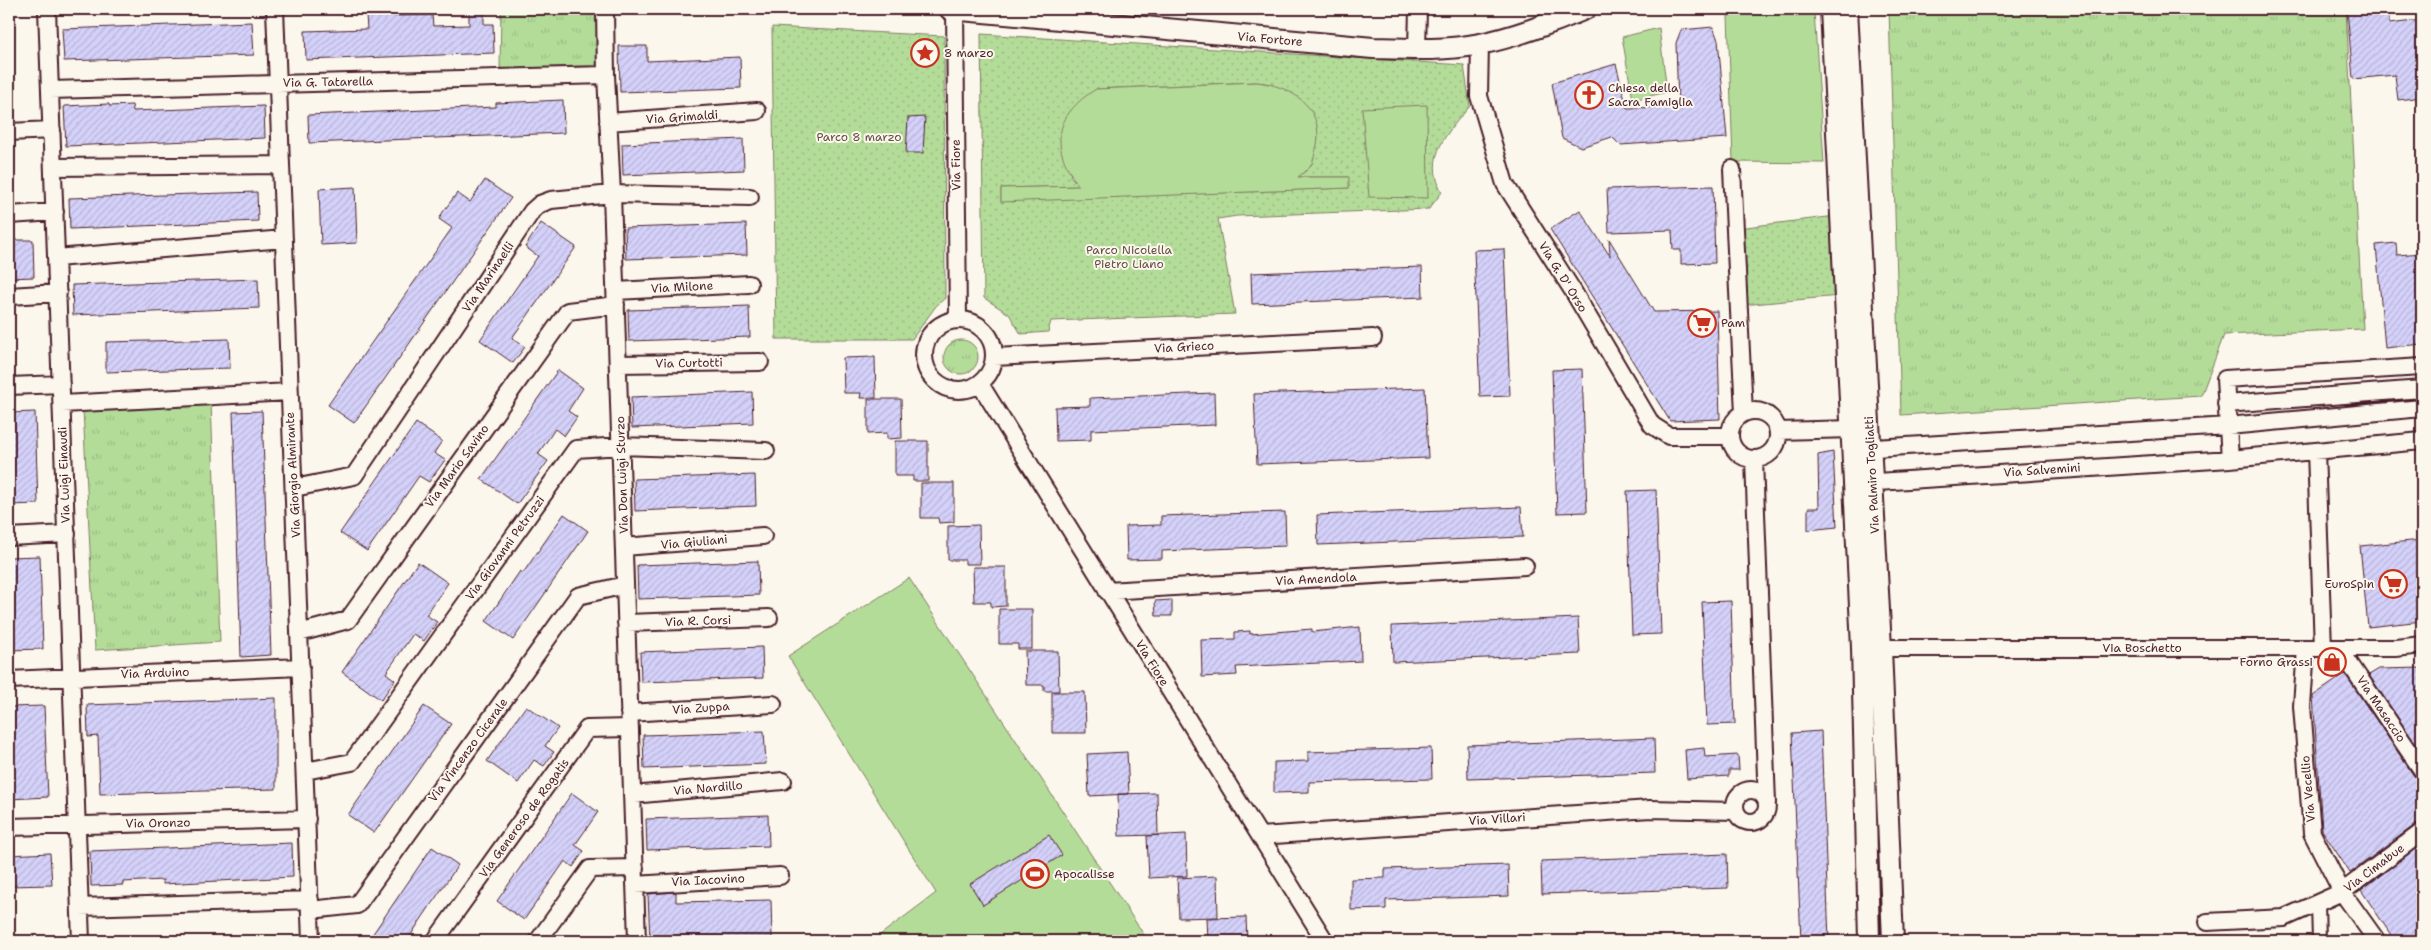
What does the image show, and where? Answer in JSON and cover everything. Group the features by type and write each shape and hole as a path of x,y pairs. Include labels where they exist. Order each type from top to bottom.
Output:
{"street":[{"name":"Via Luigi Einaudi","path":"47,9 81,941"},
{"name":"Via Giorgio Almirante","path":"275,9 288,392 294,488 311,941"},
{"name":"Via Don Luigi Sturzo","path":"605,9 637,941"},
{"name":"Via Fortore","path":"950,9 1373,48 1418,49 1480,44 1561,19 1585,9"},
{"name":"Via Fiore","path":"955,9 958,320"},
{"path":"1418,9 1418,49"},
{"name":"Via Palmiro Togliatti","path":"1831,9 1863,482 1871,648 1893,941"},
{"name":"Via Palmiro Togliatti","path":"1847,9 1859,442"},
{"name":"Via G. D' Orso","path":"1480,44 1479,96 1505,184 1573,291 1652,425 1670,436 1729,436"},
{"name":"Via G. Tatarella","path":"50,90 606,75"},
{"name":"Via Grimaldi","path":"608,122 756,111"},
{"path":"9,132 52,130"},
{"path":"53,168 281,165"},
{"path":"1732,169 1744,413"},
{"name":"Via Marinaelli","path":"294,488 354,476 532,211 540,204 551,200 612,194 750,197"},
{"path":"9,215 55,212"},
{"path":"56,258 284,239"},
{"name":"Via Milone","path":"616,298 748,284"},
{"path":"9,296 58,293"},
{"name":"Via Mario Savino","path":"299,633 348,620 568,311 616,298"},
{"path":"969,321 987,333 993,345 994,357 987,377 980,384 969,389 957,391 946,388 936,382 928,373 924,361 924,349 928,338 946,322 969,321"},
{"name":"Via Grieco","path":"994,357 1373,338"},
{"name":"Via Curtotti","path":"618,364 760,362"},
{"path":"2230,458 2225,379 2422,367"},
{"path":"9,386 61,384"},
{"name":"Via Fiore","path":"980,384 1106,591 1325,941"},
{"path":"2226,404 2422,389"},
{"path":"62,404 288,392"},
{"path":"1778,431 1859,442 2228,426 2422,408"},
{"path":"1752,411 1769,416 1775,423 1778,431 1774,449 1763,458 1745,459 1731,445 1730,427 1737,417 1744,413 1752,411"},
{"name":"Via Salvemini","path":"1863,482 2230,458 2422,441"},
{"name":"Via Giovanni Petruzzi","path":"305,771 352,762 576,449 620,446 766,451"},
{"path":"2316,451 2331,648"},
{"path":"1754,460 1767,803 1764,817 1756,822 1742,820 1735,811 1737,798 1745,790 1760,792 1767,803"},
{"path":"9,537 67,534"},
{"name":"Via Giuliani","path":"624,547 763,536"},
{"name":"Via Amendola","path":"1106,591 1525,566"},
{"name":"Via Vincenzo Cicerale","path":"80,907 357,905 578,596 625,585"},
{"name":"Via R. Corsi","path":"626,623 769,618"},
{"name":"Via Boschetto","path":"1871,648 2396,648 2422,645"},
{"name":"Via Palmiro Togliatti","path":"1868,941 1871,648"},
{"name":"Via Vecellio","path":"2306,648 2302,706 2312,833 2342,892 2377,941"},
{"name":"Via Masaccio","path":"2331,648 2422,770"},
{"name":"Via Arduino","path":"9,680 301,667"},
{"name":"Via Zuppa","path":"630,721 773,704"},
{"name":"Via Generoso de Rogatis","path":"435,941 587,730 630,721"},
{"name":"Via Nardillo","path":"632,794 784,781"},
{"name":"Via Villari","path":"1260,836 1650,809 1735,811"},
{"name":"Via Oronzo","path":"9,827 307,819"},
{"name":"Via Cimabue","path":"2207,922 2284,918 2342,892 2422,832"},
{"path":"538,941 590,869 634,868"},
{"name":"Via Iacovino","path":"635,885 780,876"},
{"path":"2318,903 2319,941"}],"green space":[{"path":"501,9 601,9 600,65 500,70"},
{"path":"1889,9 2346,9 2363,329 2224,335 2201,396 1901,415"},
{"path":"1814,11 1824,163 1733,162 1728,15"},
{"name":"Parco 8 marzo","path":"772,27 944,36 945,298 936,306 912,339 776,339"},
{"path":"1659,28 1667,92 1633,100 1622,37"},
{"name":"Parco Nicolella Pietro Liano","path":"981,34 1464,65 1470,106 1446,135 1441,145 1435,167 1442,192 1429,209 1237,216 1218,219 1235,314 1051,321 1048,332 1021,334 1009,314 984,298","holes":["1256,82 1272,84 1298,177 1348,177 1349,188 1001,201 1001,188 1080,186 1070,176 1096,89"]},
{"path":"1256,82 1268,84 1292,93 1302,100 1315,119 1318,131 1313,159 1309,168 1298,177 1349,177 1349,188 1001,202 1001,188 1079,186 1063,158 1060,133 1064,121 1071,110 1096,89"},
{"path":"1427,105 1428,198 1369,197 1362,108"},
{"path":"1836,216 1839,296 1742,305 1738,228"},
{"path":"961,340 973,345 978,357 973,369 961,374 949,369 944,357 949,345"},
{"path":"211,402 220,642 95,650 83,409"},
{"path":"909,578 1148,941 872,941 936,893 788,656"}],"building":[{"path":"2347,9 2367,9 2367,14 2388,13 2389,24 2422,20 2422,97 2398,100 2395,75 2353,79"},
{"path":"469,10 484,10 484,24 493,24 494,53 306,60 305,31 367,29 366,15 394,13 394,16 432,15 433,26 469,25"},
{"path":"252,22 254,55 64,61 62,29"},
{"name":"Chiesa della Sacra Famiglia","path":"1713,27 1718,40 1727,138 1620,145 1612,137 1581,147 1562,138 1552,83 1616,64 1627,108 1678,107 1676,43 1681,30"},
{"path":"619,46 647,46 647,61 740,57 741,88 620,92"},
{"path":"563,100 564,133 309,143 308,115 496,107 496,103"},
{"path":"109,104 109,106 132,105 133,111 264,106 265,138 66,146 64,106"},
{"path":"925,117 923,153 906,153 908,118"},
{"path":"743,139 744,170 623,175 622,144"},
{"path":"485,180 511,198 354,423 328,405 452,228 439,219 443,212 457,193 470,202"},
{"path":"1713,186 1715,263 1681,264 1681,250 1673,250 1672,230 1609,232 1607,189"},
{"path":"355,187 357,243 321,245 319,189"},
{"path":"257,192 258,221 70,229 69,198"},
{"path":"1580,210 1610,256 1609,239 1654,312 1717,311 1720,419 1670,421 1550,229"},
{"path":"541,223 576,247 512,338 525,347 513,363 480,340 538,256 525,247"},
{"path":"746,224 747,255 626,259 625,228"},
{"path":"9,240 33,240 34,277 9,278"},
{"path":"2396,243 2397,255 2422,253 2422,344 2385,348 2376,245"},
{"path":"1504,249 1510,396 1480,397 1474,250"},
{"path":"1422,267 1423,297 1252,304 1251,273"},
{"path":"258,279 259,308 73,315 72,285"},
{"path":"749,306 750,337 629,341 628,310"},
{"path":"229,339 230,368 106,372 106,342"},
{"path":"875,357 876,398 860,398 861,393 844,393 843,358"},
{"path":"1582,369 1587,512 1557,513 1552,370"},
{"path":"558,370 583,388 568,411 577,417 564,436 555,429 538,454 548,461 517,504 481,479"},
{"path":"1425,388 1428,458 1257,464 1254,394"},
{"path":"752,392 753,423 632,428 631,397"},
{"path":"1214,393 1215,425 1091,430 1091,440 1056,441 1055,407 1090,406 1090,398"},
{"path":"868,399 901,399 902,438 887,439 887,433 868,434"},
{"path":"262,411 271,655 241,657 233,412"},
{"path":"35,412 38,504 9,505 9,413"},
{"path":"416,423 442,441 434,453 445,460 429,482 419,476 367,551 340,533"},
{"path":"895,441 928,441 928,481 913,481 913,476 895,476"},
{"path":"1833,452 1837,527 1808,530 1808,508 1819,508 1818,455"},
{"path":"755,475 756,506 635,511 634,479"},
{"path":"921,483 954,483 954,522 939,523 938,518 921,518"},
{"path":"1656,490 1661,634 1632,635 1627,491"},
{"path":"1521,507 1523,537 1318,545 1317,515"},
{"path":"1285,512 1286,546 1162,551 1162,559 1127,560 1126,526 1161,525 1161,516"},
{"path":"564,514 588,531 513,640 486,621 520,571 523,573"},
{"path":"979,525 980,564 965,564 965,560 948,560 948,526"},
{"name":"EuroSpin","path":"2422,540 2422,621 2368,627 2360,546"},
{"path":"40,556 43,649 9,650 9,557"},
{"path":"758,561 759,595 638,599 637,565"},
{"path":"418,562 448,583 426,615 437,622 424,641 413,634 386,673 395,680 381,700 342,672"},
{"path":"973,567 1006,567 1006,606 991,607 991,602 974,602"},
{"path":"1172,600 1172,616 1156,616 1155,601"},
{"path":"1731,601 1735,724 1707,725 1702,602"},
{"path":"999,609 1032,609 1032,649 1018,649 1018,644 999,644"},
{"path":"1578,618 1580,654 1393,662 1392,626"},
{"path":"1360,627 1361,661 1236,667 1237,675 1202,677 1201,640 1235,639 1235,632 1250,631 1250,634 1312,629 1312,632"},
{"path":"762,647 763,678 641,682 640,652"},
{"path":"1025,651 1058,651 1059,691 1044,691 1044,685 1026,685"},
{"path":"2422,668 2422,753 2369,675 2379,669"},
{"path":"2345,674 2414,776 2422,780 2422,822 2416,824 2350,873 2322,830 2313,696"},
{"path":"1052,692 1085,692 1086,733 1052,733"},
{"path":"276,698 276,789 100,794 98,736 88,737 87,705"},
{"path":"44,706 48,797 9,799 9,707"},
{"path":"424,706 451,724 374,833 348,815"},
{"path":"526,706 558,728 545,746 554,752 544,766 534,760 518,783 487,761"},
{"path":"764,731 766,764 644,769 643,735"},
{"path":"1821,731 1829,941 1801,941 1792,733"},
{"path":"1654,738 1655,773 1468,779 1467,745"},
{"path":"1431,748 1432,779 1309,782 1309,792 1274,793 1274,762 1308,761 1308,752"},
{"path":"1704,748 1705,757 1738,755 1739,770 1729,770 1729,776 1687,779 1685,750"},
{"path":"1127,752 1129,794 1089,796 1087,754"},
{"path":"572,793 598,812 575,845 584,851 573,867 565,861 524,920 497,901"},
{"path":"1157,793 1158,835 1119,836 1118,794"},
{"path":"768,815 769,846 647,850 646,819"},
{"path":"1186,834 1187,876 1149,878 1147,836"},
{"path":"1049,835 1062,855 983,905 970,884"},
{"path":"292,843 293,877 163,884 163,880 123,882 123,885 91,886 90,851"},
{"path":"2422,844 2422,941 2395,941 2361,890"},
{"path":"432,847 458,865 407,941 368,941"},
{"path":"50,853 52,885 9,886 9,855"},
{"path":"1727,854 1728,888 1542,894 1541,861"},
{"path":"1508,865 1509,896 1386,900 1386,909 1351,910 1351,879 1385,878 1385,869"},
{"path":"1217,876 1218,917 1179,918 1177,878"},
{"path":"676,892 676,902 771,900 772,938 650,941 648,894"},
{"path":"1246,917 1247,941 1208,941 1207,918"}],"place":[{"name":"8 marzo","path":"925,53"},
{"name":"Chiesa della Sacra Famiglia","path":"1589,95"},
{"name":"Pam","path":"1702,323"},
{"name":"EuroSpin","path":"2393,584"},
{"name":"Forno Grassi","path":"2332,662"},
{"name":"Apocalisse","path":"1035,874"}]}
